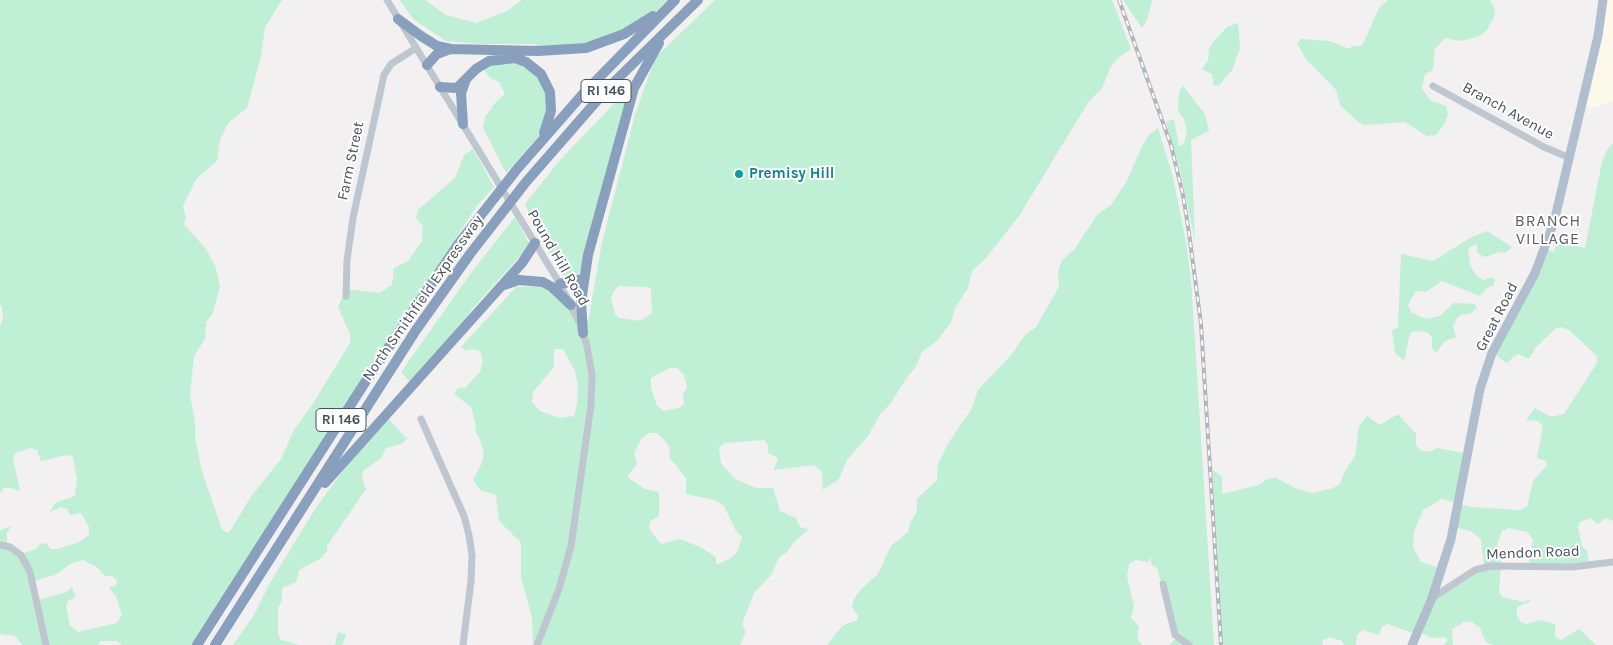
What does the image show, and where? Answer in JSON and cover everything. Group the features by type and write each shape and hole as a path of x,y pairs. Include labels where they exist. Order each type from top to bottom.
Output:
{"highway":[{"name":"North Smithfield Expressway","path":"197,645 425,291 492,200 582,95 675,0"},
{"name":"North Smithfield Expressway","path":"215,645 416,330 496,220 521,188 608,88 698,0"},
{"path":"398,19 437,46 451,49 538,51 586,48 624,34 665,9"},
{"path":"583,334 581,302 583,279 634,88 648,59 675,22"},
{"path":"427,66 437,54 451,49"},
{"path":"440,87 453,89 465,82 476,69 489,61 515,58 531,65 545,79 552,99 550,116 542,140"},
{"path":"463,124 461,93 465,82"},
{"path":"310,498 501,287 522,263 535,244"},
{"path":"560,284 583,279"},
{"path":"501,287 520,280 542,282 552,287 571,305"}],"main road":[{"name":"Great Road","path":"1412,645 1432,598 1450,539 1483,380 1492,353 1544,252 1570,158 1598,36 1604,0"}],"street":[{"name":"Pound Hill Road","path":"387,0 560,284 583,334 592,375 586,452 572,546 559,589 537,645"},
{"name":"Farm Street","path":"346,296 347,260 353,218 384,75 391,64 416,48"},
{"name":"Branch Avenue","path":"1433,86 1544,147 1570,158"},
{"path":"421,419 464,516 469,535 472,555 471,580 463,645"},
{"path":"0,545 10,547 21,555 30,572 46,645"},
{"name":"Mendon Road","path":"1432,598 1475,570 1491,566 1572,567 1613,562"},
{"path":"1163,584 1175,634 1189,645"}],"shaded area":[{"path":"1601,0 1613,0 1613,101 1593,108 1580,104"}],"green space":[{"path":"0,0 282,0 265,27 261,56 247,108 228,123 220,140 217,161 196,179 183,206 186,219 184,224 206,249 216,268 220,287 212,315 206,322 205,339 194,356 190,394 195,424 195,437 202,472 222,529 227,533 231,530 250,498 281,459 294,430 314,402 350,343 350,334 338,307 346,289 379,293 392,285 394,268 408,261 422,241 423,226 416,218 418,210 455,178 464,155 473,149 494,187 476,207 194,645 122,645 117,641 101,641 97,645 22,645 15,636 0,634 0,530 11,526 7,533 7,545 22,554 36,549 40,544 46,543 51,549 58,549 79,542 89,535 89,527 81,513 70,515 67,509 61,507 50,512 55,503 75,496 77,479 73,457 67,455 41,461 37,450 31,448 15,453 13,459 20,491 8,487 4,488 0,493 0,326 3,319 2,307 0,305","holes":["83,560 97,567 105,576 112,576 117,580 116,585 109,588 116,596 122,615 117,623 78,632 70,626 66,606 68,601 76,597 72,587 67,592 38,600 34,581 55,575 70,564"]},
{"path":"400,0 425,0 446,15 476,23 507,11 522,0 667,0 647,20 599,44 535,49 535,44 478,44 446,41 413,19"},
{"path":"715,0 1112,0 1131,49 1119,57 1111,66 1102,88 1089,101 1019,216 986,258 972,271 968,288 955,308 951,322 937,341 922,352 915,368 891,403 880,414 868,436 847,460 839,479 823,490 822,472 814,465 774,470 778,458 768,453 768,445 764,440 724,443 719,448 721,463 735,479 756,488 773,488 780,511 796,518 801,528 809,529 793,543 787,552 779,557 771,575 754,593 742,624 746,632 740,645 533,645 532,618 521,577 521,543 499,521 496,495 480,490 473,480 481,465 484,453 479,437 475,432 476,426 471,407 454,394 458,388 465,388 480,372 483,361 480,351 472,349 466,351 461,347 516,287 549,286 588,322 602,242 635,115 655,58","holes":["618,286 647,287 651,289 652,313 641,321 619,318 615,314 611,298","554,349 563,349 575,371 578,385 574,416 560,418 540,411 532,402 533,392 554,367","670,368 677,368 684,375 687,387 683,394 684,404 679,408 664,411 657,406 651,388 651,378","649,433 657,433 667,443 670,449 669,457 686,478 686,494 715,500 724,506 736,531 742,537 737,553 718,564 716,563 716,557 700,547 680,539 661,544 649,527 650,521 659,516 659,492 645,489 627,477 637,464 634,453 641,439"]},
{"path":"1123,0 1152,0 1147,20 1142,28"},
{"path":"1388,0 1490,0 1495,9 1494,17 1487,30 1480,36 1460,41 1445,38 1435,49 1433,70 1425,74 1422,88 1430,100 1446,106 1448,114 1445,123 1436,135 1427,136 1405,122 1364,125 1357,121 1340,105 1336,90 1306,59 1297,43 1301,39 1330,41 1348,49 1353,46 1362,46 1379,8"},
{"path":"1238,23 1240,48 1232,70 1219,85 1214,86 1212,74 1202,69 1208,60 1209,49 1227,27"},
{"path":"509,58 544,77 548,126 506,173 483,128 485,117 495,103 505,94 499,82 490,78 481,66"},
{"path":"631,86 589,252 578,275 565,278 539,235 525,204 560,160"},
{"path":"1183,86 1205,114 1209,131 1191,140 1195,241 1181,174 1166,122 1174,119 1179,146 1183,145 1187,133 1184,119 1178,111 1179,92"},
{"path":"1158,128 1173,177 1186,242 1191,280 1214,645 1169,645 1177,638 1157,568 1152,565 1150,557 1148,562 1136,560 1129,564 1127,576 1134,606 1131,618 1139,627 1137,638 1142,645 827,645 842,626 857,620 858,616 852,607 854,599 861,589 878,574 891,546 908,532 910,523 917,512 917,499 937,480 938,464 949,442 971,410 978,390 1012,354 1024,336 1036,327 1059,287 1058,272 1062,260 1074,250 1097,215 1111,205 1127,181 1142,146 1149,135"},
{"path":"1613,143 1613,521 1605,518 1598,524 1590,518 1580,522 1578,527 1582,546 1587,551 1589,564 1528,565 1533,540 1528,532 1509,528 1502,531 1497,544 1501,564 1499,590 1502,597 1524,602 1530,599 1531,601 1517,607 1517,616 1521,622 1527,624 1539,620 1555,624 1555,636 1561,640 1579,629 1596,645 1494,645 1486,642 1480,628 1472,622 1464,622 1452,629 1453,645 1444,645 1448,640 1444,637 1431,638 1418,631 1415,634 1388,624 1382,627 1379,635 1362,630 1357,635 1356,645 1344,645 1342,641 1330,637 1323,640 1322,645 1222,645 1212,465 1213,470 1222,477 1222,494 1259,485 1267,479 1276,478 1297,489 1313,493 1333,488 1340,484 1344,473 1355,456 1359,426 1367,416 1380,425 1398,414 1416,434 1416,445 1420,450 1430,452 1437,448 1464,453 1456,503 1471,507 1520,510 1527,507 1533,481 1547,465 1546,461 1537,458 1543,426 1538,421 1526,420 1535,408 1551,417 1564,414 1597,363 1597,356 1569,330 1561,327 1555,329 1536,347 1529,359 1519,354 1507,363 1492,353 1544,248 1553,252 1559,242 1585,248 1602,162 1607,150","holes":["1442,499 1455,503 1452,527 1471,531 1481,539 1484,567 1435,593 1440,568 1421,562 1413,547 1414,532 1423,510"]},
{"path":"515,217 530,245 472,309 444,350 412,384 401,372 471,273"},
{"path":"1487,231 1512,247 1505,253 1499,252 1485,257 1477,253 1477,244 1468,248 1470,265 1476,275 1483,280 1492,277 1495,280 1494,285 1487,288 1480,296 1442,281 1426,292 1416,291 1408,305 1411,312 1426,319 1440,316 1454,303 1475,304 1477,308 1470,314 1461,315 1457,318 1453,326 1456,337 1445,341 1436,353 1432,348 1432,337 1427,332 1414,331 1410,333 1404,361 1395,353 1392,330 1398,327 1401,254 1433,261 1472,237"},
{"path":"389,419 408,438 401,444 386,448 381,458 363,471 362,479 366,489 327,546 327,551 320,559 299,570 296,582 282,588 282,601 278,608 278,633 281,640 299,645 233,645 254,615 271,581 315,509 350,461"},
{"path":"338,632 346,635 342,645 335,645"}],"railway":[{"path":"1119,0 1171,145 1183,195 1201,324 1221,645"}],"place":[{"name":"Premisy Hill","path":"739,174"}],"district":[{"name":"BRANCH VILLAGE","path":"1548,230"}]}
